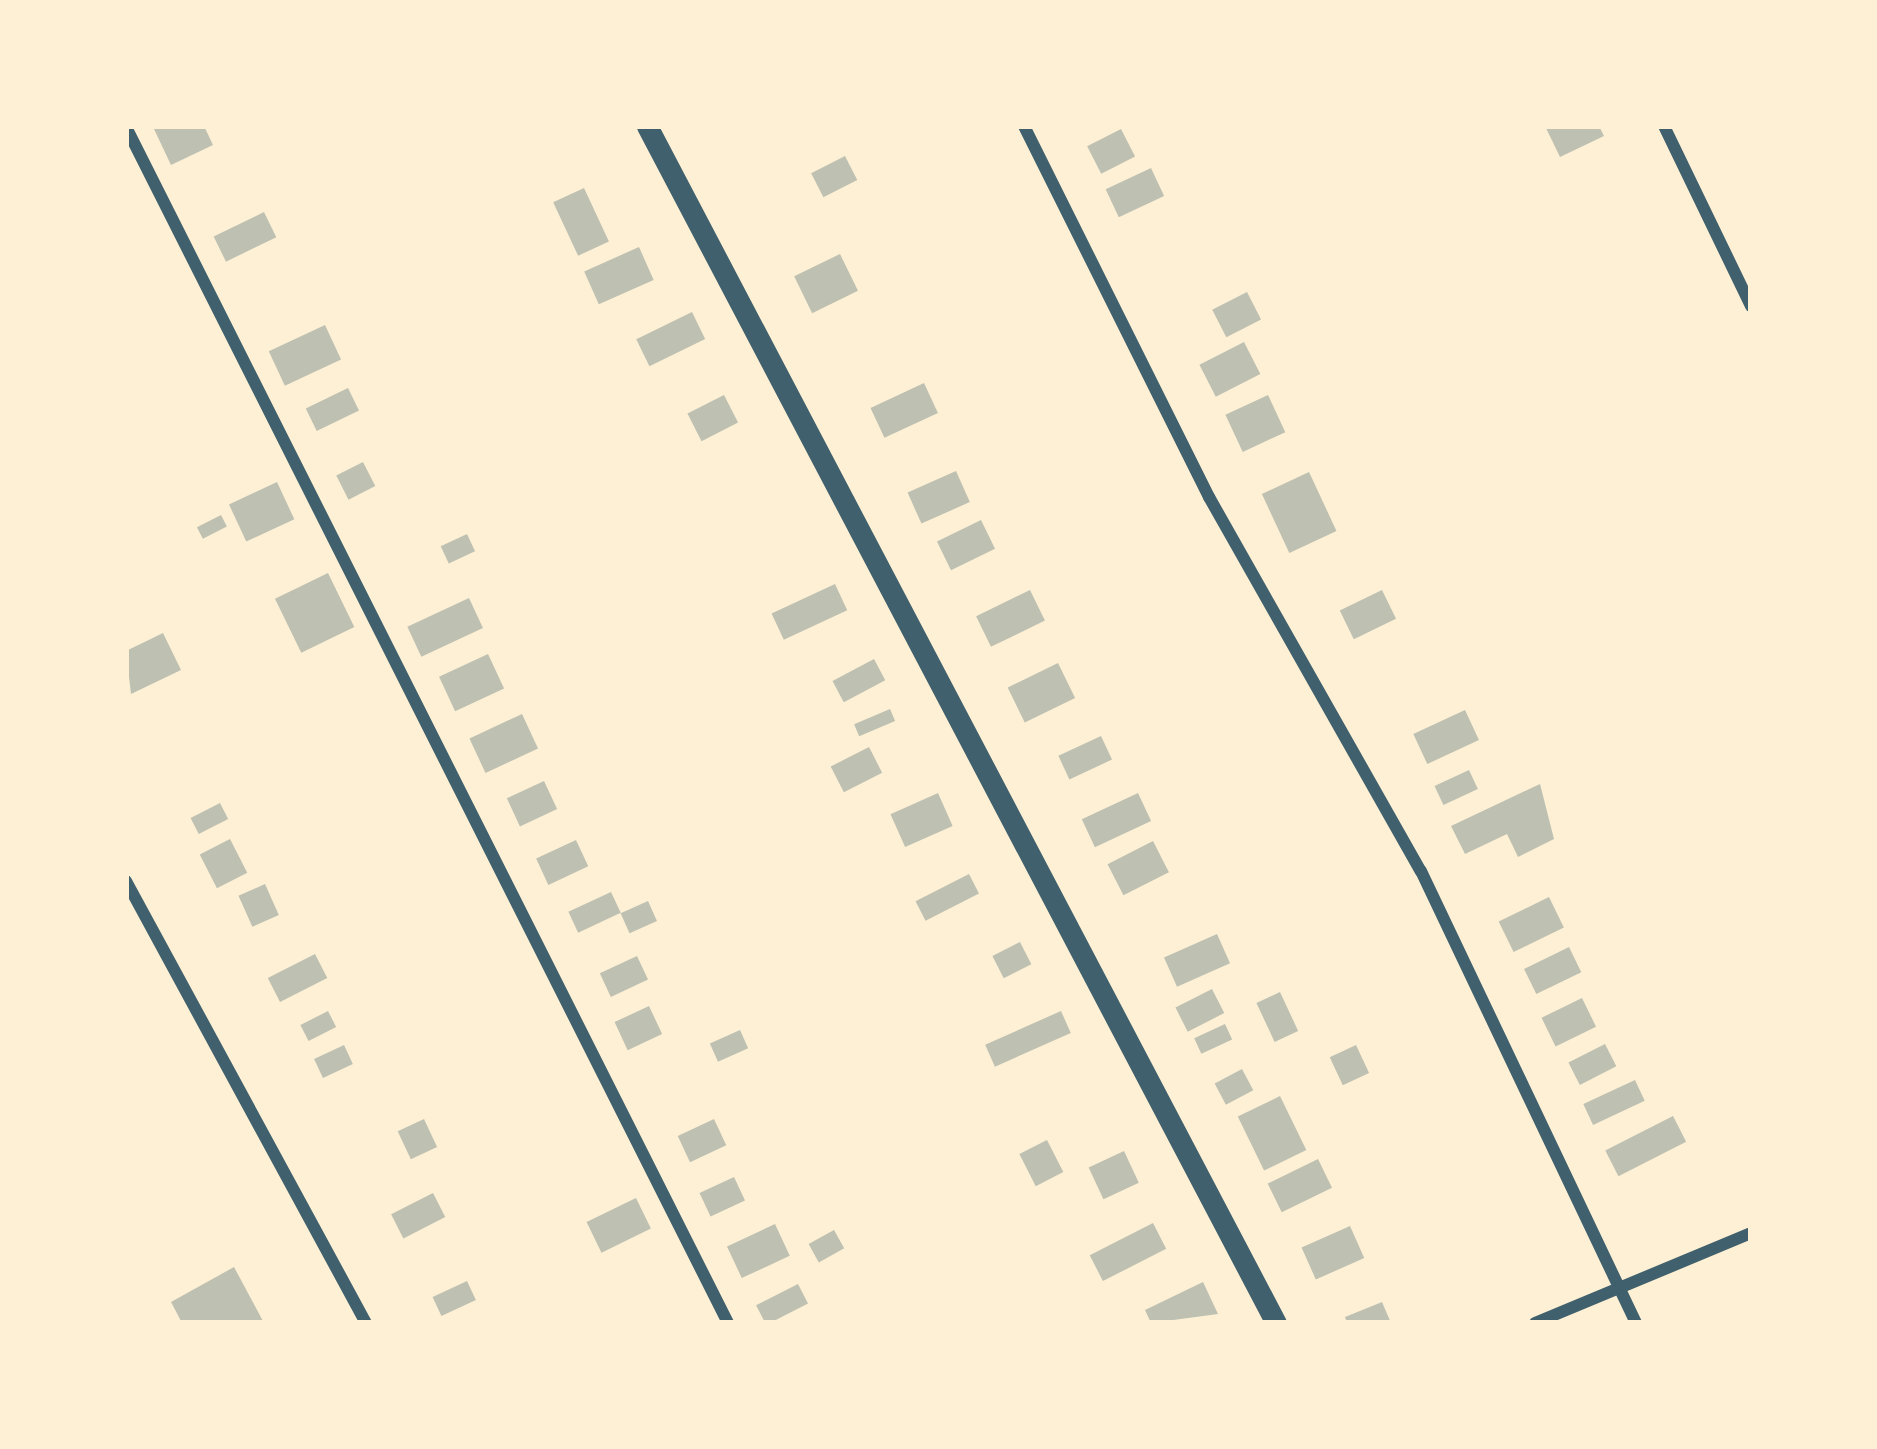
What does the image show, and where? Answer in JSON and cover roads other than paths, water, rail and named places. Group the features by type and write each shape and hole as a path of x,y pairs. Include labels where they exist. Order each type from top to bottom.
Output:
{"street":[{"path":"647,126 1276,1323"},
{"path":"1024,126 1209,497 1411,851 1636,1323"},
{"path":"1664,126 1751,305"},
{"path":"126,127 728,1323"},
{"path":"126,881 366,1323"},
{"path":"1535,1323 1751,1233"}]}
